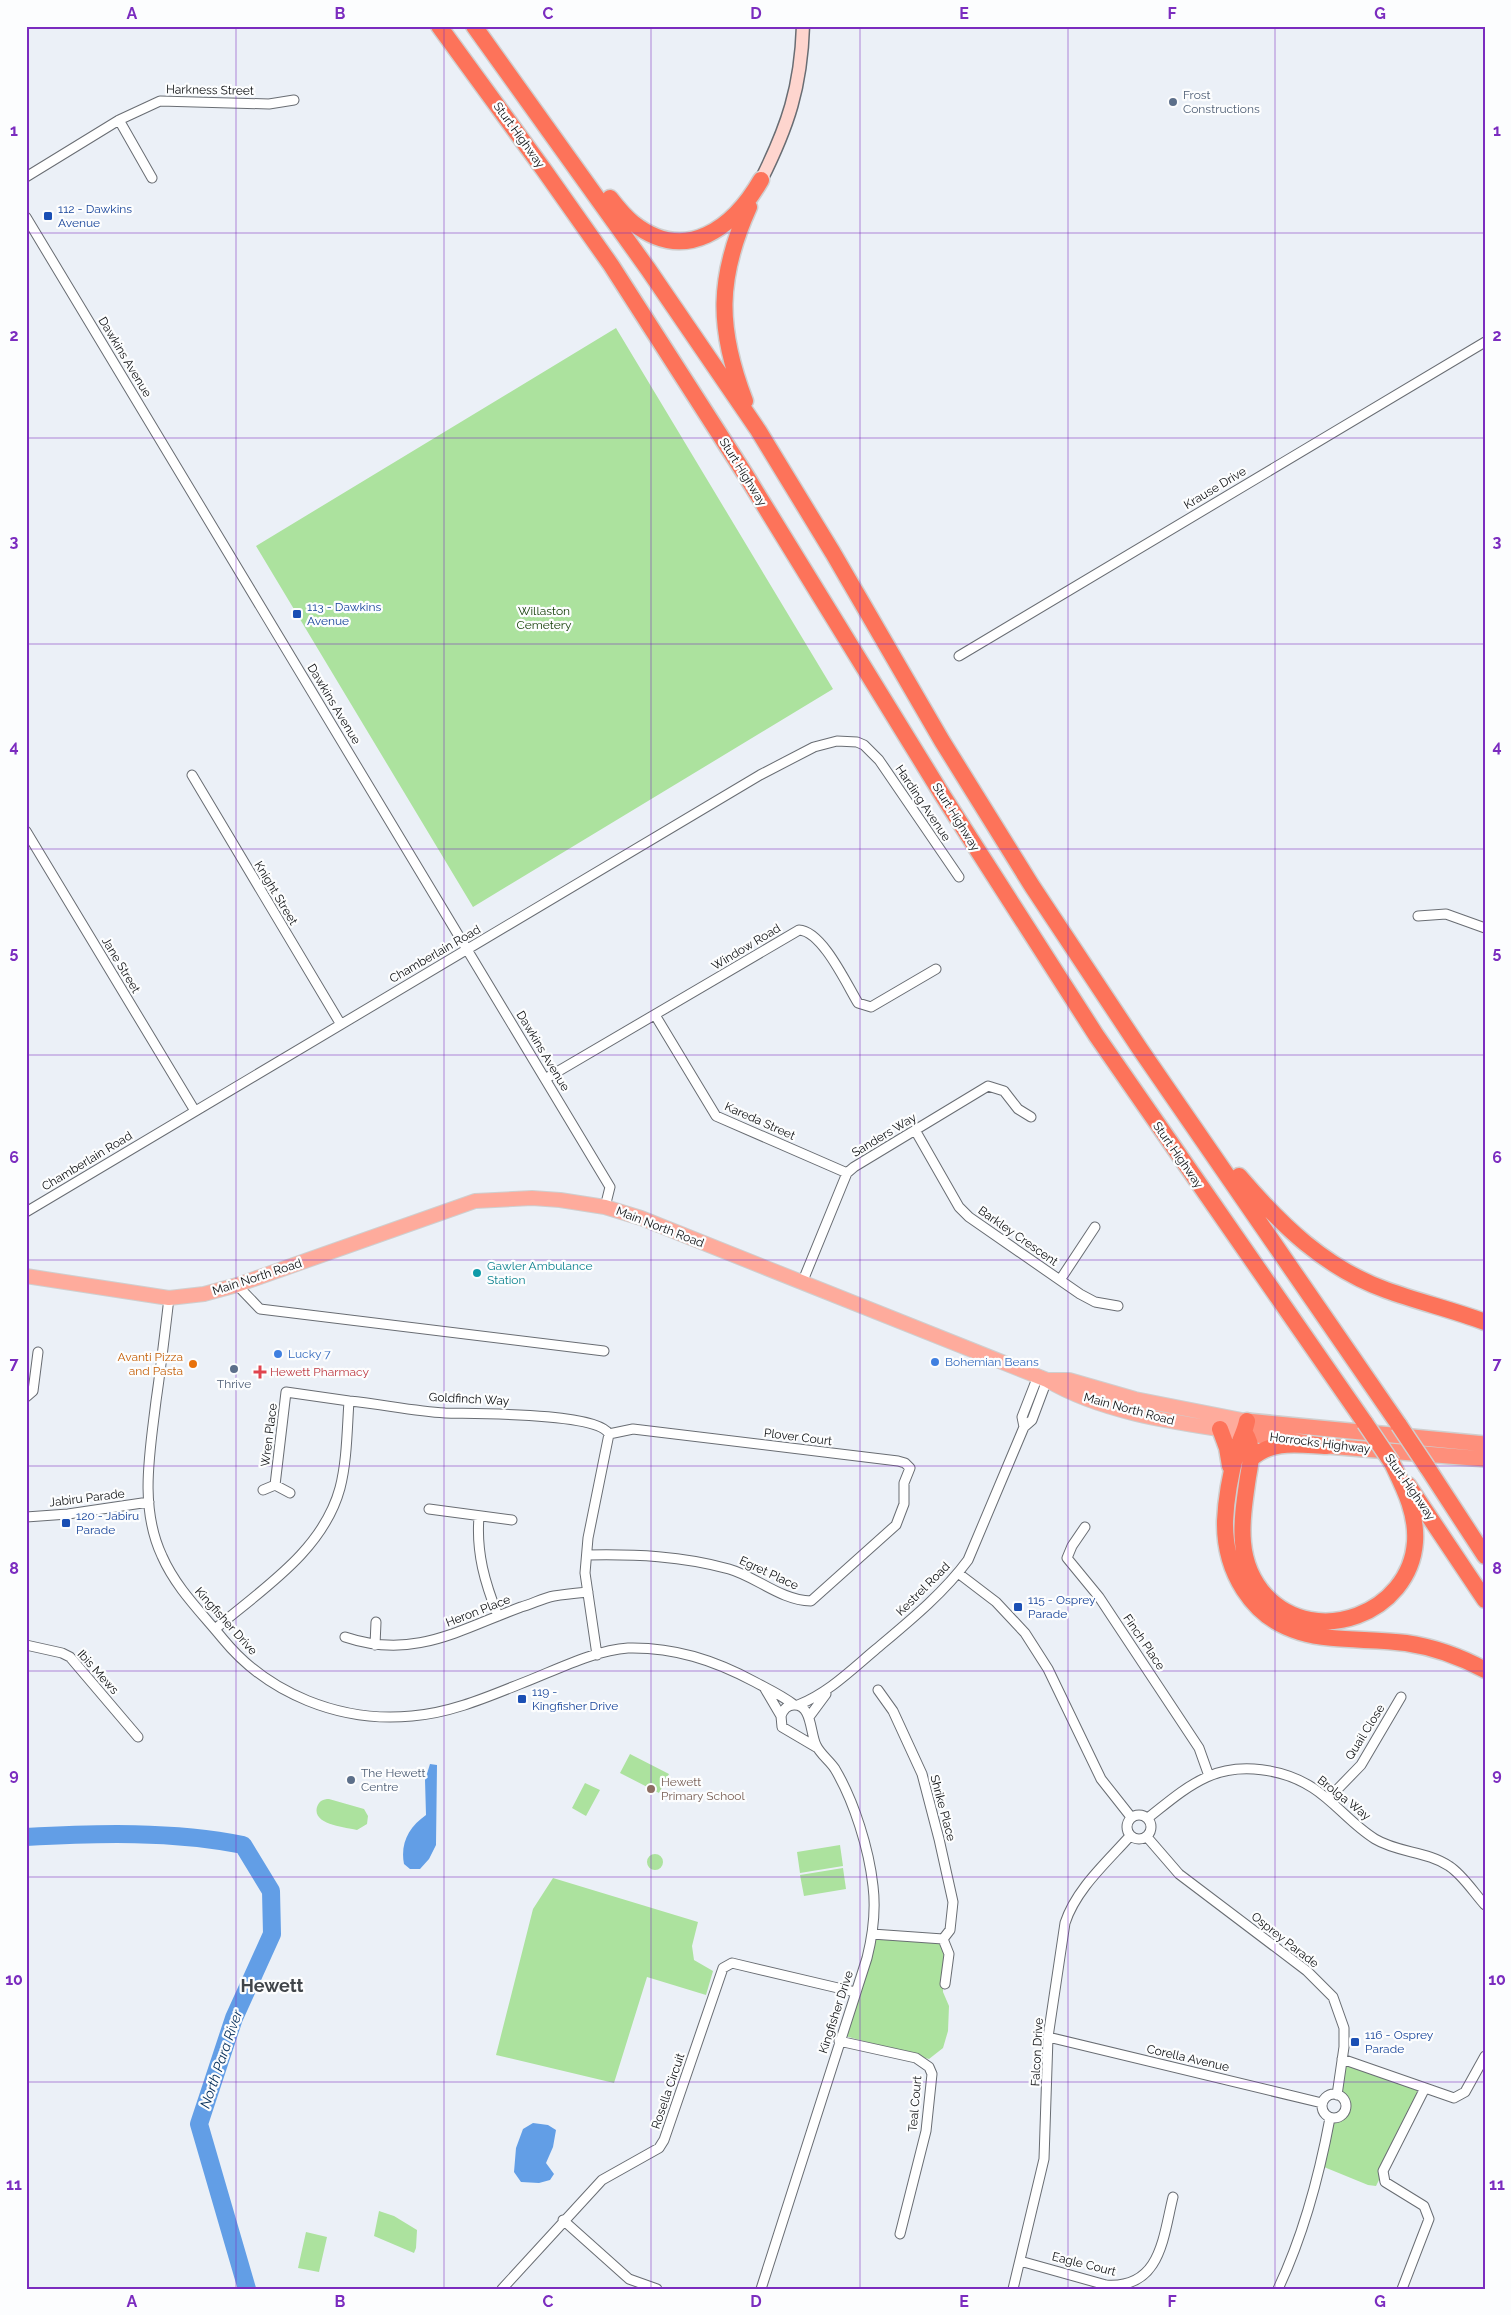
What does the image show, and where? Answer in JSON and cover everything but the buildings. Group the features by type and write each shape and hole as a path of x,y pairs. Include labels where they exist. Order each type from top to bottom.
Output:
{"highway":[{"name":"Sturt Highway","path":"438,26 611,265 740,466 937,787 1096,1035 1392,1463 1430,1514 1485,1600"},
{"name":"Sturt Highway","path":"474,26 648,269 758,430 833,553 942,741 1032,886 1399,1425 1485,1556"},
{"path":"549,129 633,223 649,233 668,240 697,239 722,228 746,204 762,180"},
{"path":"758,430 732,363 726,335 724,302 731,254 762,180"},
{"path":"1186,1114 1269,1211 1318,1254 1346,1271 1384,1290 1485,1322"},
{"path":"1246,1427 1251,1443 1251,1459 1242,1539 1250,1573 1268,1597 1284,1609 1302,1618 1324,1622 1353,1618 1374,1608 1391,1595 1409,1566 1415,1544 1413,1517 1403,1486 1392,1463"},
{"path":"1230,1484 1239,1444 1246,1427"},
{"name":"Horrocks Highway","path":"1246,1427 1485,1444"},
{"name":"Horrocks Highway","path":"1246,1427 1327,1446 1485,1458"},
{"path":"1220,1429 1229,1457 1230,1484 1226,1534 1232,1569 1249,1598 1272,1620 1290,1629 1312,1635 1419,1646 1447,1653 1485,1670"},
{"path":"1251,1459 1261,1450 1280,1445 1327,1446"}],"main road":[{"path":"762,180 789,118 799,75 803,26"},
{"name":"Main North Road","path":"26,1276 169,1298 204,1294 237,1285 474,1201 532,1198 605,1207 641,1218 1042,1378 1066,1391 1152,1418 1220,1429 1246,1427"},
{"name":"Main North Road","path":"1042,1378 1070,1380 1135,1399 1246,1427"}],"street":[{"name":"Harkness Street","path":"26,177 119,120 160,102 269,104 294,100"},
{"path":"119,120 152,178"},
{"name":"Dawkins Avenue","path":"26,217 610,1187 605,1207"},
{"name":"Krause Drive","path":"958,656 1485,342"},
{"name":"Chamberlain Road","path":"26,1212 760,775 814,746 837,741 857,742 864,745"},
{"name":"Harding Avenue","path":"864,745 879,760 959,877"},
{"name":"Knight Street","path":"192,775 340,1024"},
{"name":"Jane Street","path":"26,831 195,1111"},
{"path":"1418,916 1446,914 1485,928"},
{"name":"Window Road","path":"545,1079 799,930 812,934 822,944 858,1002 864,1006 871,1007 936,969"},
{"name":"Kareda Street","path":"654,1015 716,1116 847,1174"},
{"name":"Sanders Way","path":"802,1283 847,1174 988,1086 1004,1091 1018,1109 1031,1117"},
{"name":"Barkley Crescent","path":"915,1130 959,1207 969,1217 1095,1302 1118,1306"},
{"path":"1060,1280 1094,1227"},
{"path":"237,1285 260,1310 604,1351"},
{"name":"Kingfisher Drive","path":"169,1298 146,1484 154,1536 165,1563 181,1590 240,1659 282,1689 318,1705 362,1716 412,1716 463,1706 597,1655 626,1648 691,1654 724,1665 795,1705"},
{"path":"26,1396 29,1397 33,1391 38,1352"},
{"name":"Kestrel Road","path":"795,1705 815,1698 831,1688 908,1622 958,1573 968,1560 1024,1427 1032,1420 1042,1378"},
{"name":"Wren Place","path":"275,1485 286,1392 349,1401"},
{"path":"215,1628 290,1566 307,1549 323,1526 340,1487 349,1401"},
{"name":"Goldfinch Way","path":"349,1401 444,1413 485,1412 529,1415 595,1425 605,1428 609,1434"},
{"name":"Plover Court","path":"609,1434 633,1429 905,1463 910,1468 904,1482 904,1504 896,1525 887,1534"},
{"path":"597,1655 585,1573 609,1434"},
{"name":"Wren Place","path":"263,1490 275,1485"},
{"name":"Wren Place","path":"275,1485 290,1493"},
{"name":"Jabiru Parade","path":"27,1520 149,1502"},
{"path":"429,1509 512,1520"},
{"path":"479,1517 479,1559 485,1584 498,1616"},
{"name":"Finch Place","path":"1085,1528 1072,1546 1068,1558 1100,1598 1199,1748 1209,1776"},
{"name":"Egret Place","path":"587,1555 658,1555 730,1569 798,1600 811,1601 887,1534"},
{"path":"958,1573 996,1602 1025,1632 1048,1669 1101,1779 1131,1817"},
{"name":"Heron Place","path":"345,1637 375,1645 418,1644 444,1638 553,1596 588,1592"},
{"path":"375,1645 376,1622"},
{"name":"Ibis Mews","path":"26,1645 62,1653 70,1657 138,1737"},
{"path":"764,1687 780,1716 782,1727 790,1734 802,1732 809,1720 807,1712 795,1705 783,1710 780,1716"},
{"name":"Kestrel Road","path":"809,1720 831,1688"},
{"name":"Shrike Place","path":"878,1690 893,1711 922,1774 939,1839 953,1902 950,1930 943,1939"},
{"name":"Quail Close","path":"1328,1799 1361,1765 1401,1697"},
{"name":"Kingfisher Drive","path":"809,1720 816,1747"},
{"name":"Kingfisher Drive","path":"761,2289 872,1934 873,1886 864,1843 848,1795 834,1768 816,1747 790,1734"},
{"name":"Brolga Way","path":"1148,1818 1184,1789 1209,1776 1236,1770 1276,1772 1313,1788 1374,1838 1450,1866 1485,1905"},
{"path":"1137,1815 1148,1818 1152,1824 1152,1831 1147,1837 1142,1840 1130,1836 1127,1830 1127,1823 1131,1817 1137,1815"},
{"name":"Falcon Drive","path":"1013,2289 1044,2159 1047,2127 1048,2037 1068,1913 1081,1892 1130,1836"},
{"name":"Osprey Parade","path":"1147,1837 1179,1874 1307,1970 1333,1997 1344,2028 1337,2095"},
{"path":"872,1934 943,1939 949,1954 945,1984"},
{"name":"Rosella Circuit","path":"502,2289 563,2220 607,2176 656,2152 662,2144 723,1968 732,1963 855,1992"},
{"name":"Corella Avenue","path":"1048,2037 1322,2103"},
{"name":"Teal Court","path":"839,2040 916,2058 929,2067 932,2074 926,2131 900,2234"},
{"path":"1342,2059 1454,2098 1462,2095 1485,2056"},
{"path":"1402,2289 1429,2219 1424,2206 1385,2182 1383,2171 1425,2088"},
{"path":"1329,2095 1337,2095 1344,2100 1345,2109 1340,2116 1330,2118 1324,2112 1322,2103 1329,2095"},
{"path":"1278,2289 1304,2224 1317,2181 1330,2118"},
{"name":"Eagle Court","path":"1020,2261 1106,2285 1117,2286 1136,2280 1145,2274 1157,2258 1173,2197"},
{"path":"563,2220 630,2279 642,2287 657,2289"}],"green space":[{"name":"Willaston Cemetery","path":"616,328 833,689 473,907 256,546"},
{"path":"630,1754 669,1774 659,1793 620,1773"},
{"path":"585,1783 600,1790 586,1816 572,1808"},
{"path":"325,1799 364,1809 368,1816 367,1824 357,1830 331,1824 320,1818 317,1813 317,1807"},
{"path":"840,1845 843,1866 800,1873 797,1852"},
{"path":"655,1854 663,1862 655,1870 647,1862"},
{"path":"843,1868 846,1889 804,1896 800,1875"},
{"path":"553,1878 698,1922 692,1946 694,1960 713,1971 706,1995 647,1977 614,2083 496,2055 533,1909"},
{"path":"876,1939 942,1942 944,1949 943,1992 949,2006 948,2031 943,2048 929,2059 845,2036 869,1967"},
{"path":"1347,2066 1417,2090 1417,2096 1380,2167 1380,2178 1376,2186 1368,2185 1324,2167 1334,2122 1346,2113 1348,2107 1341,2094 1343,2070"},
{"path":"379,2211 394,2216 417,2230 414,2253 374,2236"},
{"path":"306,2232 327,2237 319,2272 298,2268"}],"water":[{"path":"430,1764 437,1765 436,1845 429,1859 420,1869 410,1869 404,1864 403,1849 411,1830 426,1815 425,1780"},
{"path":"533,2123 548,2125 556,2130 553,2147 546,2163 554,2174 550,2180 539,2183 521,2182 514,2172 516,2148 523,2129"}],"waterway":[{"name":"North Para River","path":"26,1837 135,1834 189,1837 243,1845 271,1891 272,1934 234,2018 199,2124 247,2289"}],"place":[{"name":"Frost Constructions","path":"1173,102"},
{"name":"112 - Dawkins Avenue","path":"48,216"},
{"name":"113 - Dawkins Avenue","path":"297,614"},
{"name":"Gawler Ambulance Station","path":"477,1273"},
{"name":"Lucky 7","path":"278,1354"},
{"name":"Bohemian Beans","path":"935,1362"},
{"name":"Avanti Pizza and Pasta","path":"193,1364"},
{"name":"Thrive","path":"234,1369"},
{"name":"Hewett Pharmacy","path":"260,1372"},
{"name":"120 - Jabiru Parade","path":"66,1523"},
{"name":"115 - Osprey Parade","path":"1018,1607"},
{"name":"119 - Kingfisher Drive","path":"522,1699"},
{"name":"The Hewett Centre","path":"351,1780"},
{"name":"Hewett Primary School","path":"651,1789"},
{"name":"116 - Osprey Parade","path":"1355,2042"}],"district":[{"name":"Hewett","path":"272,1985"}]}
